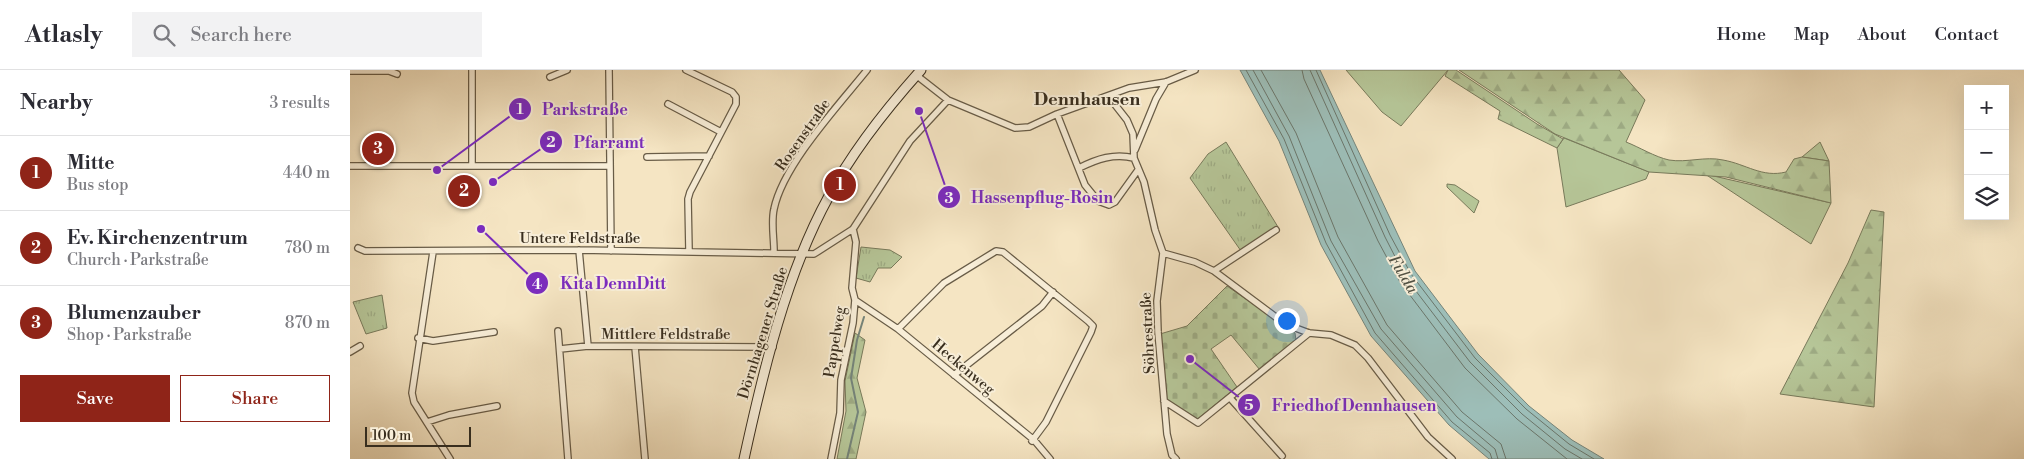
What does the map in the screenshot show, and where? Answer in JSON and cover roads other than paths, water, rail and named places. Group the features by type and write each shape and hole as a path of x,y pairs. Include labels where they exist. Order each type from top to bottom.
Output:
{"street":[{"path":"350,70 389,71 397,74"},
{"path":"472,70 472,166"},
{"path":"550,77 567,70"},
{"path":"609,70 611,251"},
{"path":"686,70 732,92 736,97 736,104 688,199 689,251"},
{"name":"Rosenstraße","path":"774,252 774,210 788,173 867,70"},
{"path":"802,253 829,194 853,155 916,72 948,100 1015,128 1029,127 1057,114 1129,88 1166,82 1195,70"},
{"path":"1135,150 1156,98 1166,82"},
{"name":"Söhrestraße","path":"1108,97 1127,120 1133,134 1134,158 1144,182 1155,230 1163,253 1157,302 1167,434 1172,455 1176,459"},
{"name":"Dörnhagener Straße","path":"744,459 761,382 802,253 814,254 853,229 910,142 948,100"},
{"path":"668,104 721,132"},
{"path":"1057,114 1079,168 1091,193 1098,201 1109,205 1115,202 1138,170"},
{"path":"1079,168 1100,158 1124,155 1134,158"},
{"path":"647,157 709,156"},
{"path":"350,166 609,166"},
{"name":"Pappelweg","path":"830,459 840,413 841,380 854,323 855,300 852,288 856,242 853,229"},
{"path":"1214,271 1276,230"},
{"name":"Untere Feldstraße","path":"358,248 365,250 432,252 579,250 802,253"},
{"path":"579,250 588,346"},
{"path":"898,329 944,284 996,251 1003,252 1053,292 1093,326 1050,413 1032,440"},
{"path":"432,252 418,338 412,393 414,402 450,459"},
{"path":"1163,253 1195,262 1214,271 1285,324 1309,333 1331,335 1354,345 1368,358 1428,437 1452,459"},
{"path":"954,375 1042,306 1053,292"},
{"name":"Heckenweg","path":"855,300 898,329 1032,440 1050,459"},
{"path":"418,338 433,341 494,332"},
{"path":"558,332 568,459"},
{"path":"1164,401 1198,423 1309,333"},
{"path":"350,352 360,346"},
{"name":"Mittlere Feldstraße","path":"560,349 588,346 773,346"},
{"path":"635,347 645,459"},
{"path":"1230,398 1282,456"},
{"path":"428,422 449,415 497,406"}],"water":[{"name":"Fulda","path":"1240,70 1320,70 1415,271 1478,354 1529,406 1572,440 1604,459 1489,459 1449,425 1371,336 1321,245 1279,141"}],"waterway":[{"path":"847,459 858,412 851,378 857,340 864,317"}],"place":[{"name":"Hassenpflug-Rosin","path":"919,111"},
{"name":"Blumenzauber","path":"378,149"},
{"name":"Parkstraße","path":"437,170"},
{"name":"Pfarramt","path":"493,182"},
{"name":"Mitte","path":"840,185"},
{"name":"Ev. Kirchenzentrum","path":"464,191"},
{"name":"Kita DennDitt","path":"481,229"},
{"name":"Friedhof Dennhausen","path":"1190,359"}],"district":[{"name":"Dennhausen","path":"1087,99"}]}
